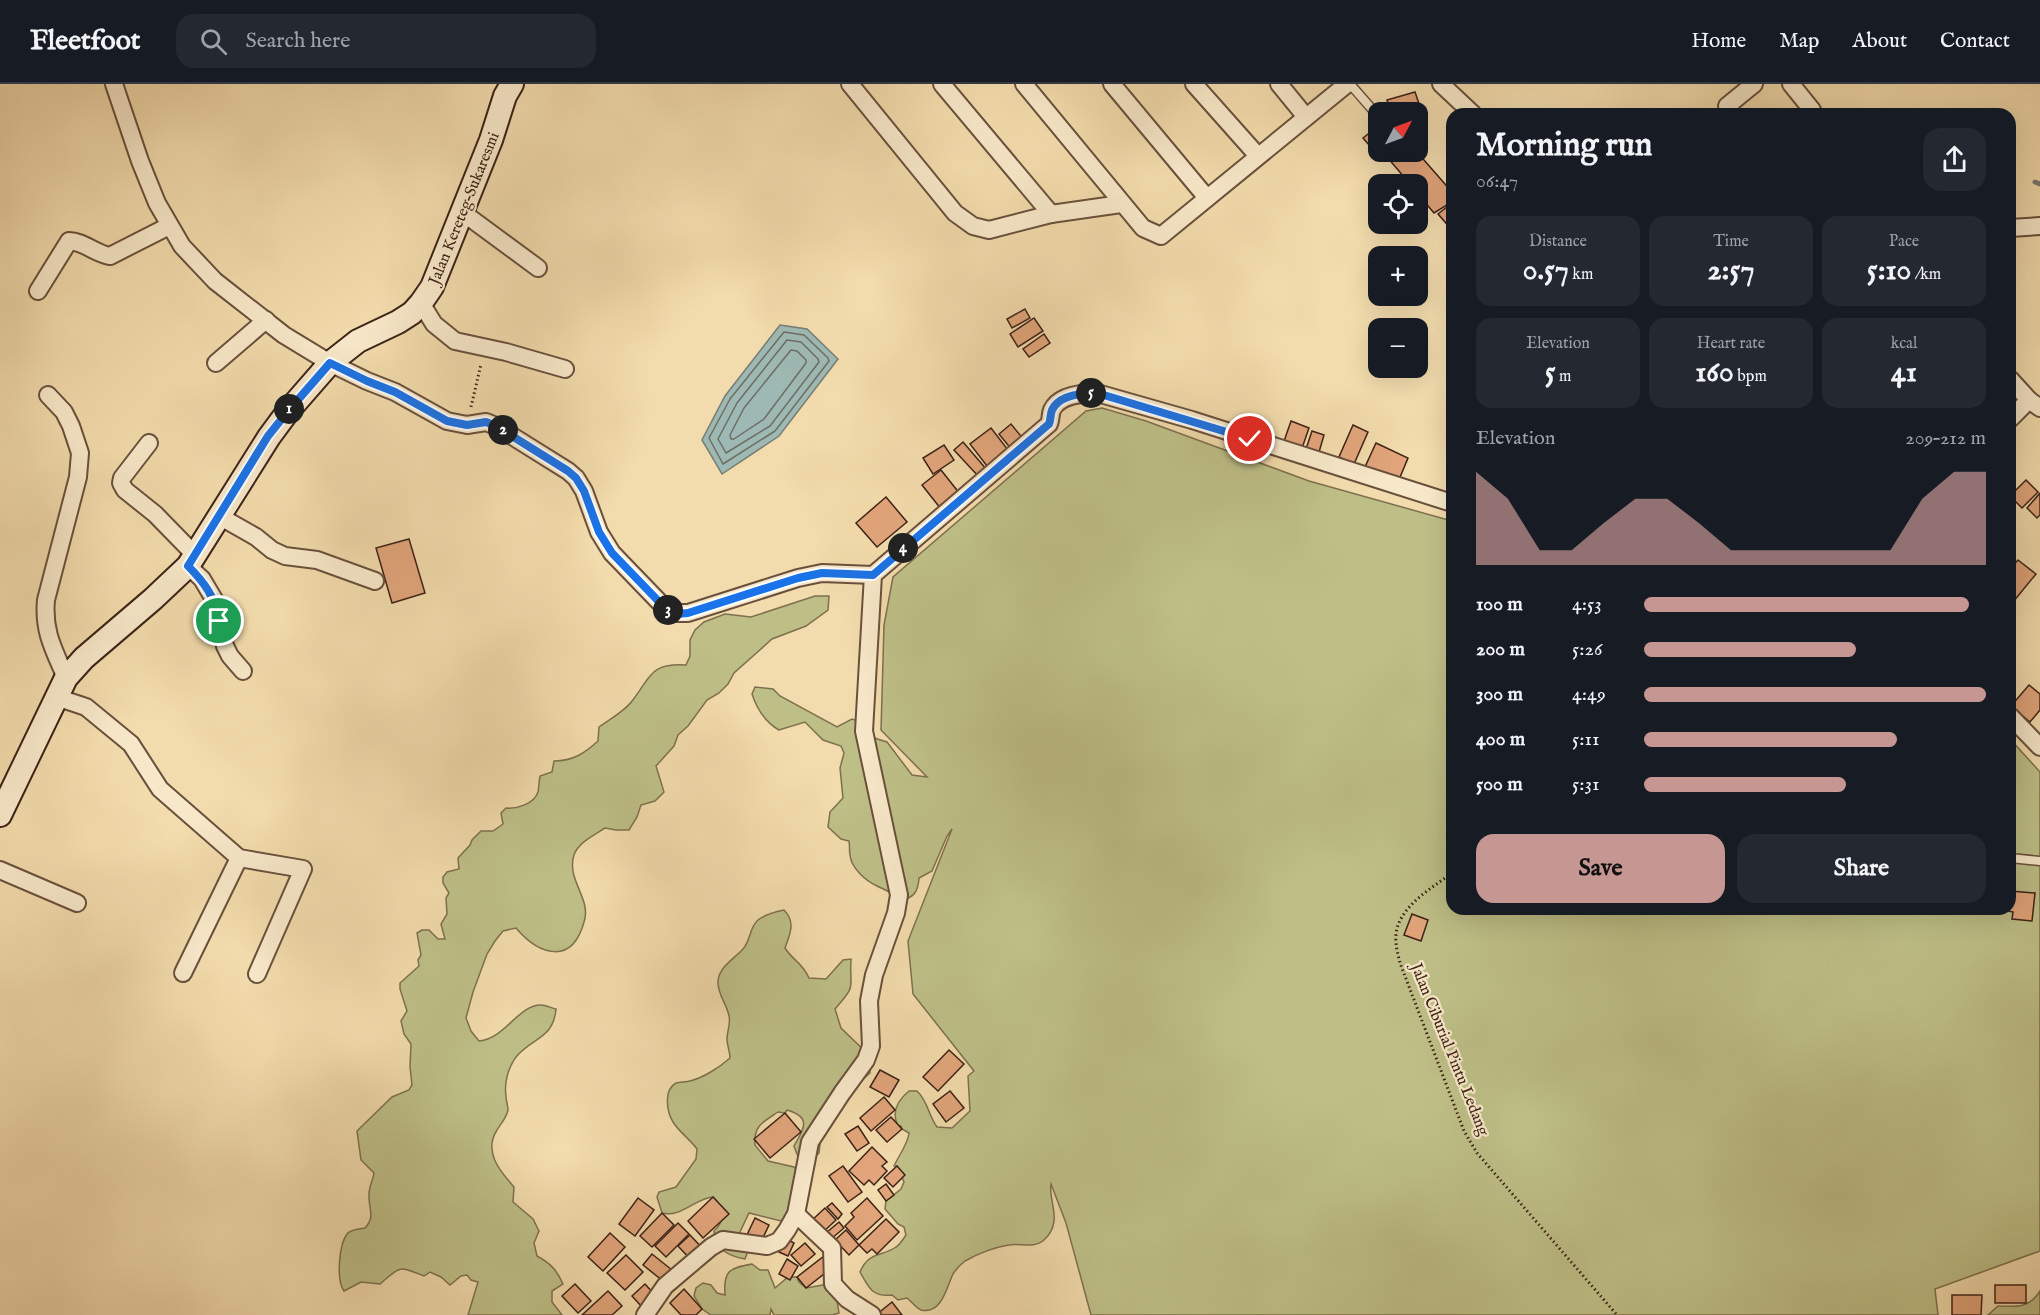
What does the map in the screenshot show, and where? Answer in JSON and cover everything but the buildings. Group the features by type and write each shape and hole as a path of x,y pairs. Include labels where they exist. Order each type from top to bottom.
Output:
{"street":[{"path":"114,84 157,203 182,246 215,281 284,335 330,363 395,392 447,421 467,425 486,422 496,426 568,471 584,491 599,532 612,553 667,610 677,614 699,610 798,578 822,573 873,575 1049,424 1051,412 1056,405 1064,399 1083,393 1097,393 1192,420 1446,501"},
{"name":"Jalan Kereteg–Sukaresmi","path":"0,815 61,688 84,658 153,599 191,560 268,436 330,363 358,341 398,322 422,303 432,287 505,96 512,84"},
{"path":"850,84 956,213 973,226 988,230 1051,214 1121,204"},
{"path":"942,84 1051,214"},
{"path":"1024,84 1121,204 1143,228 1161,236 1349,84"},
{"path":"1194,84 1258,156"},
{"path":"1279,84 1306,117"},
{"path":"1442,84 1467,108"},
{"path":"1728,108 1727,106 1754,84"},
{"path":"1791,84 1810,108"},
{"path":"1118,86 1207,198"},
{"path":"462,212 538,268"},
{"path":"38,291 69,241 74,240 105,255 114,255 169,226"},
{"path":"2016,228 2040,226"},
{"path":"422,303 434,324 454,341 565,369"},
{"path":"216,363 266,320"},
{"path":"2016,385 2035,404 2016,415"},
{"path":"48,395 64,412 80,453 78,477 46,600 46,632 61,688 131,744 160,789 239,858 303,869 257,974"},
{"path":"149,443 122,478 124,490 155,514 191,560 215,601 225,646 243,671"},
{"path":"219,516 285,556 317,560 375,581"},
{"path":"645,1315 665,1286 711,1247 723,1240 760,1246 772,1245 779,1241 796,1214 810,1142 867,1060 871,1046 869,1001 874,975 896,913 899,895 864,731 873,575"},
{"path":"2016,722 2040,747"},
{"path":"183,973 239,858"},
{"path":"0,870 78,903"},
{"path":"796,1214 832,1248 833,1284 847,1299 872,1315"}],"lane":[{"path":"1349,84 1368,105"},
{"path":"2016,859 2040,861"}],"path":[{"path":"467,425 484,347"},
{"name":"Jalan Ciburial Pintu Ledang","path":"1446,878 1410,906 1396,932 1396,945 1400,963 1464,1131 1477,1153 1617,1315"}],"green space":[{"path":"1102,408 1146,421 1309,481 1446,519 1446,915 2016,915 2016,746 2040,772 2040,1251 1935,1289 1938,1315 1091,1315 1066,1223 1051,1184 1053,1226 1050,1233 1040,1243 998,1247 965,1261 954,1272 939,1304 928,1310 921,1310 907,1298 898,1300 892,1295 875,1293 860,1272 867,1261 897,1246 906,1235 904,1227 898,1224 885,1209 886,1201 901,1189 904,1182 897,1166 894,1166 909,1133 898,1126 896,1121 899,1102 909,1091 917,1091 924,1099 937,1127 952,1128 970,1111 968,1076 974,1071 913,994 908,941 952,829 932,871 919,878 914,894 899,902 892,894 873,884 860,873 851,860 849,841 841,839 828,827 830,812 843,798 840,768 844,753 841,746 823,740 805,722 779,730 762,715 752,694 755,687 773,689 780,696 837,727 852,719 861,722 871,737 887,742 912,775 927,777 881,730 884,625 893,577 1086,411"},
{"path":"815,596 829,596 828,610 806,626 772,639 734,673 719,693 707,700 688,726 678,735 674,746 656,766 664,792 655,801 641,805 629,830 605,828 576,851 572,864 573,873 586,914 579,936 572,945 554,952 544,950 516,928 503,931 487,954 473,992 466,1018 471,1031 479,1041 497,1034 533,1006 543,1005 556,1009 551,1027 522,1050 511,1066 506,1086 508,1110 493,1138 492,1146 495,1161 514,1187 513,1202 533,1219 539,1231 534,1243 537,1256 553,1267 563,1284 552,1291 552,1302 562,1315 468,1315 478,1282 471,1280 467,1275 461,1276 450,1285 441,1277 430,1272 424,1276 400,1269 380,1284 361,1282 344,1291 339,1271 344,1239 351,1231 365,1228 371,1216 369,1191 374,1173 361,1160 357,1131 392,1097 409,1090 412,1085 411,1044 404,1034 401,1021 407,1011 400,983 419,966 418,960 421,955 417,933 429,930 438,939 445,939 441,924 447,914 446,898 449,893 443,883 443,877 447,872 459,869 458,858 481,831 493,831 503,824 501,813 506,808 520,807 533,800 538,792 540,776 552,772 554,761 578,756 598,741 599,727 629,705 652,673 665,666 686,665 690,656 690,640 695,630 704,622 725,614 751,617"},
{"path":"784,910 791,924 785,948 809,978 826,979 843,960 851,959 850,990 835,1009 841,1028 870,1056 870,1073 862,1080 821,1135 819,1153 812,1160 803,1160 797,1154 794,1146 804,1124 800,1116 795,1113 787,1110 785,1113 778,1112 758,1128 755,1145 768,1161 794,1167 800,1174 790,1216 781,1221 749,1213 739,1234 750,1246 745,1259 728,1254 717,1243 714,1231 720,1223 722,1214 713,1197 675,1213 662,1213 657,1197 659,1192 676,1187 696,1159 697,1149 673,1122 669,1113 668,1096 672,1086 676,1083 700,1077 730,1058 727,1039 729,1019 719,990 719,976 724,967 746,945 758,920"},
{"path":"752,1264 760,1270 768,1270 775,1288 788,1277 797,1277 806,1288 823,1285 826,1278 835,1289 839,1313 774,1315 771,1309 770,1315 711,1315 702,1309 694,1296 696,1288 703,1283 711,1285 717,1293 725,1295 727,1275 733,1269"},
{"path":"2040,1291 2040,1315 1988,1315 1998,1306 2017,1306 2032,1301"}],"water":[{"path":"780,325 807,329 838,359 779,436 722,474 702,440 725,396"}],"waterway":[{"path":"2035,182 2040,184"}],"route":[{"path":"219,621 215,601 202,579 188,566 268,436 330,363 395,392 447,421 467,425 486,422 496,426 568,471 576,478 584,491 599,532 612,553 667,610 677,614 688,613 798,578 822,573 873,575 1049,424 1051,412 1056,405 1064,399 1083,393 1097,393 1250,439"}]}
